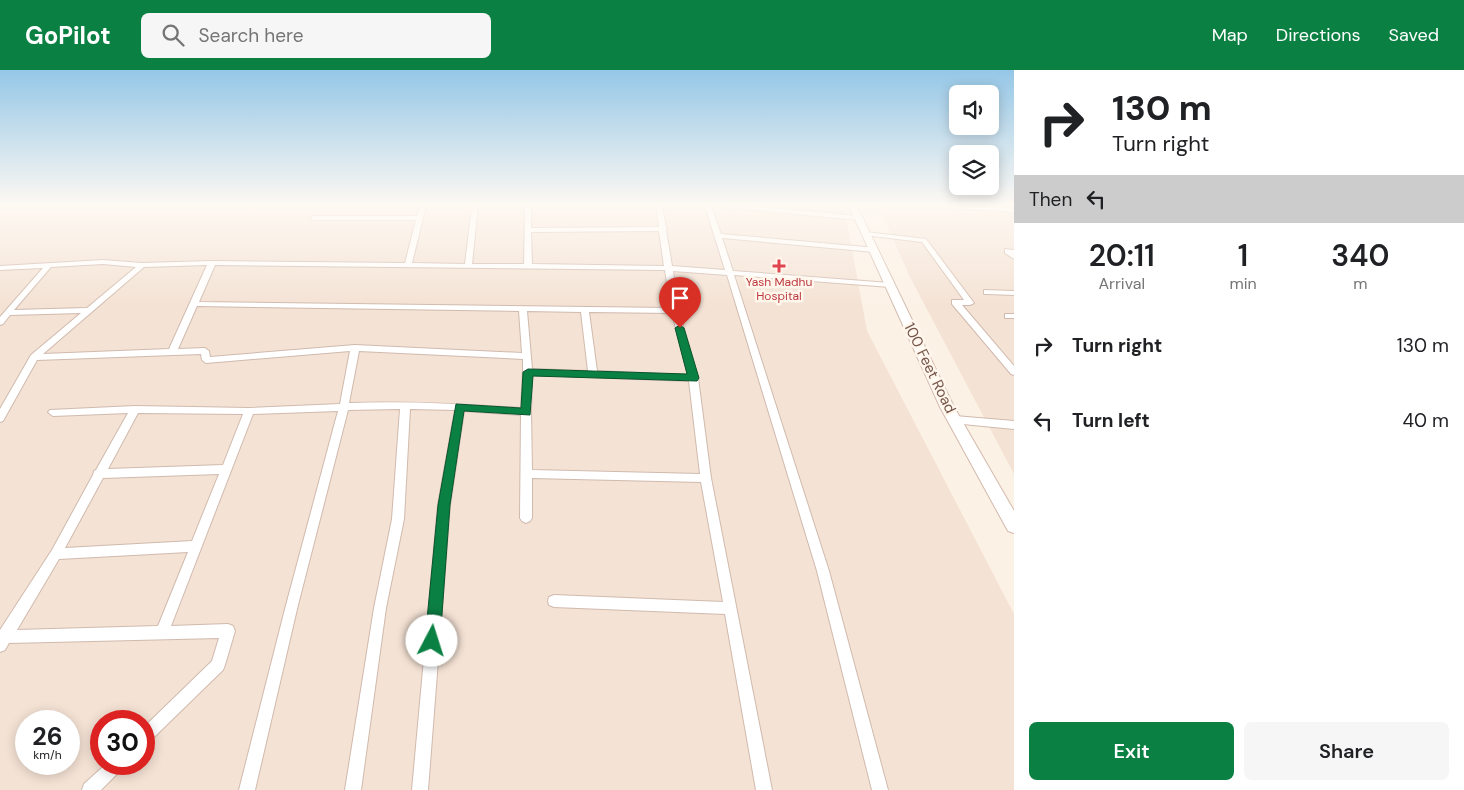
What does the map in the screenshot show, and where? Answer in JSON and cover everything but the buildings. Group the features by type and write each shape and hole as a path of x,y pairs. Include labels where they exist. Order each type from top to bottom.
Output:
{"main road":[{"name":"100 Feet Road","path":"869,240 955,420 1014,526"}],"street":[{"path":"408,266 415,240"},
{"path":"468,267 471,240"},
{"path":"528,240 528,267"},
{"path":"665,240 675,311 693,378 706,478 764,790"},
{"path":"719,240 823,571 880,790"},
{"path":"758,240 874,250"},
{"path":"920,240 924,240 970,303 955,302 1014,372"},
{"path":"1014,252 1008,251 1014,257"},
{"path":"0,268 103,262 142,265 212,263 668,268 890,285"},
{"path":"173,351 212,263"},
{"path":"0,322 48,265"},
{"path":"0,418 34,357 142,265"},
{"path":"988,292 1014,293"},
{"path":"194,304 675,311"},
{"path":"523,309 528,372 526,518"},
{"path":"8,313 89,310"},
{"path":"585,310 593,375"},
{"path":"34,357 205,351 206,360 355,348 527,356"},
{"path":"247,790 291,609 344,406 355,348"},
{"path":"528,372 693,378"},
{"path":"53,412 135,409 249,411 344,406 405,406 460,407 526,412"},
{"path":"353,790 380,608 398,519 405,406"},
{"path":"420,790 444,505 460,407"},
{"path":"2,640 56,554 135,409"},
{"path":"162,633 249,411"},
{"path":"955,420 1014,425"},
{"path":"98,474 227,469"},
{"path":"527,474 706,478"},
{"path":"56,554 196,546"},
{"path":"554,601 730,608"},
{"path":"2,640 228,631 218,665 155,726"},
{"path":"90,790 105,775"}],"shaded area":[{"path":"0,240 850,240 867,331 1014,614 1014,790 0,790"},
{"path":"893,240 1014,240 1014,474 911,279"}],"place":[{"name":"Yash Madhu Hospital","path":"779,266"}],"route":[{"path":"432,641 444,505 460,407 526,412 528,372 693,378 680,328"}]}
